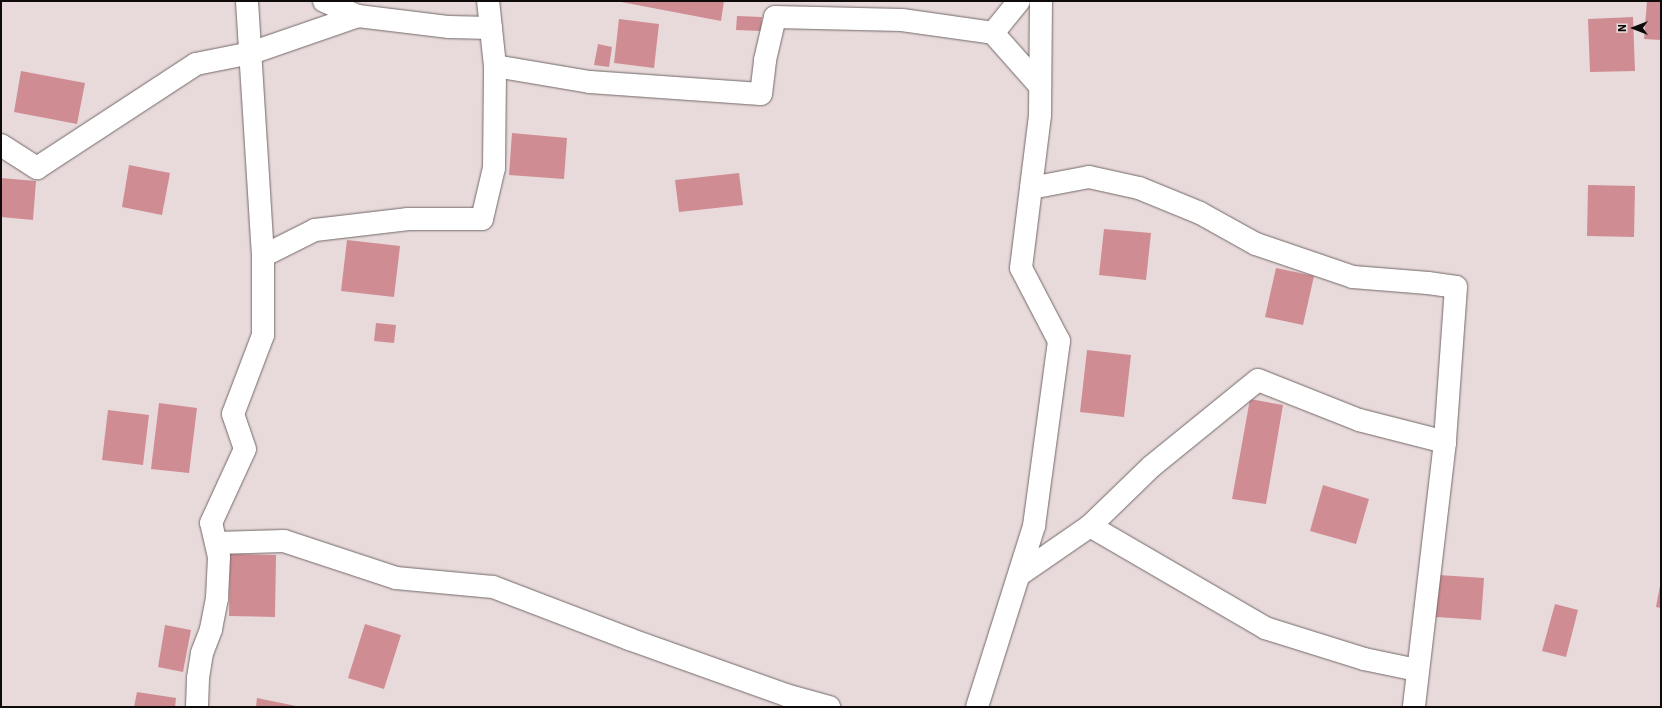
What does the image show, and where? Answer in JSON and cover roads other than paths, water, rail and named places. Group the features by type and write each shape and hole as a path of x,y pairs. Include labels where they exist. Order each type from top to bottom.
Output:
{"street":[{"path":"197,707 198,678 202,652 211,629 218,598 219,558 211,523 245,449 233,414 263,335 263,256 247,1"},
{"path":"324,1 358,16 449,27 491,28"},
{"path":"263,256 315,230 408,219 482,219 494,168 495,66 488,1"},
{"path":"993,32 1019,1"},
{"path":"977,707 1034,526 1060,341 1021,268 1040,115 1041,1"},
{"path":"1,145 37,168 196,64 250,53 358,16"},
{"path":"495,66 590,82 761,94 765,60 775,17 902,20 993,32 1040,86"},
{"path":"1031,188 1089,177 1139,188 1200,213 1256,244 1354,276 1456,287 1445,442 1414,707"},
{"path":"1019,575 1090,526 1152,466 1258,380 1359,420 1445,442"},
{"path":"1090,526 1265,628 1364,659 1418,670"},
{"path":"216,543 284,541 396,578 493,587 636,642 786,695 829,707"}]}
